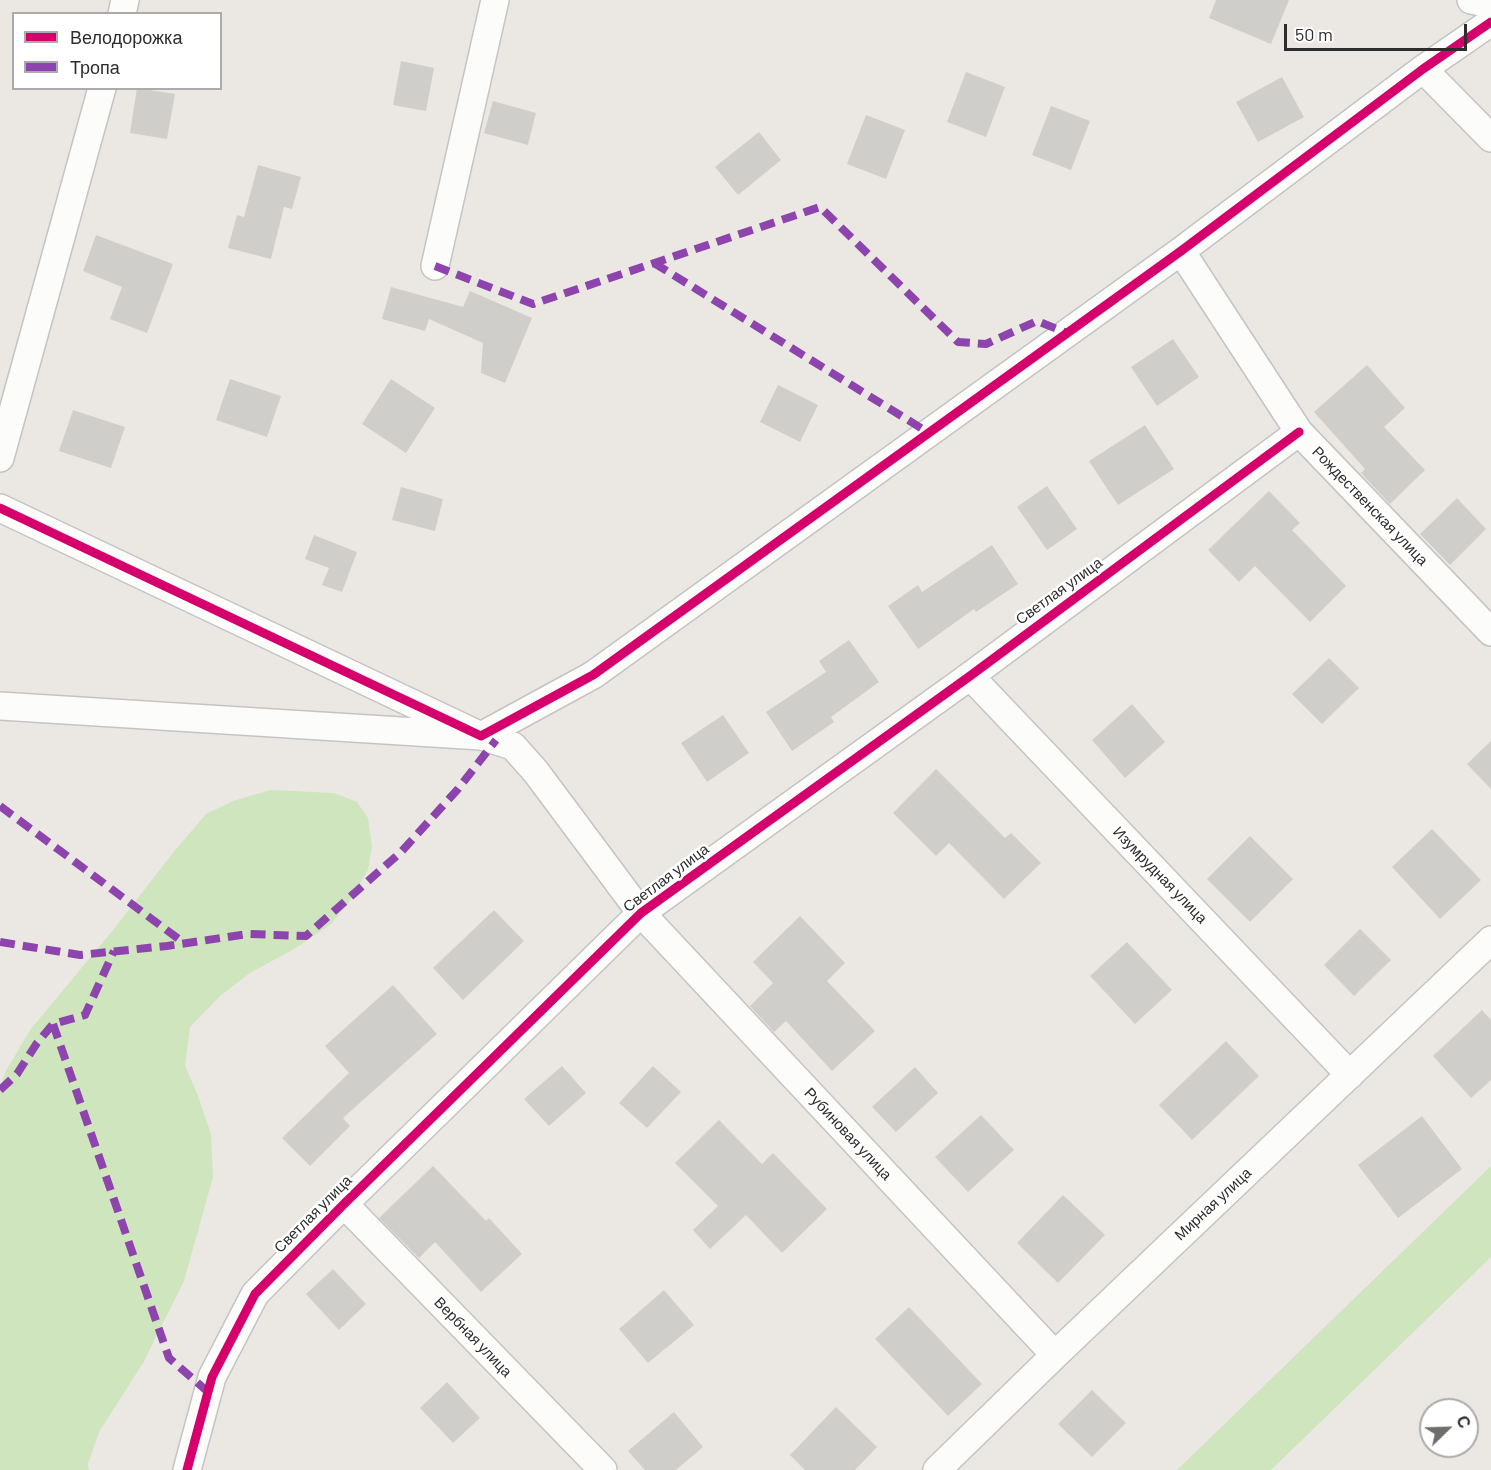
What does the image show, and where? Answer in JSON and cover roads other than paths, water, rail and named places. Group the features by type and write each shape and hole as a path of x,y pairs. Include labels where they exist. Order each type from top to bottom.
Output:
{"street":[{"path":"435,266 495,0"},
{"path":"1471,0 1491,4"},
{"path":"0,706 481,736 592,675 1181,251 1423,69 1491,22"},
{"path":"1423,69 1491,138"},
{"path":"0,458 101,90"},
{"name":"Рождественская улица","path":"1181,251 1299,432 1491,632"},
{"name":"Светлая улица","path":"187,1470 212,1377 255,1294 641,913 970,676 1299,432"},
{"path":"0,508 481,736"},
{"name":"Изумрудная улица","path":"970,676 1350,1075"},
{"name":"Рубиновая улица","path":"481,736 513,746 536,772 641,913 1055,1354"},
{"name":"Мирная улица","path":"937,1470 1055,1354 1491,940"},
{"name":"Вербная улица","path":"344,1204 603,1470"}]}
